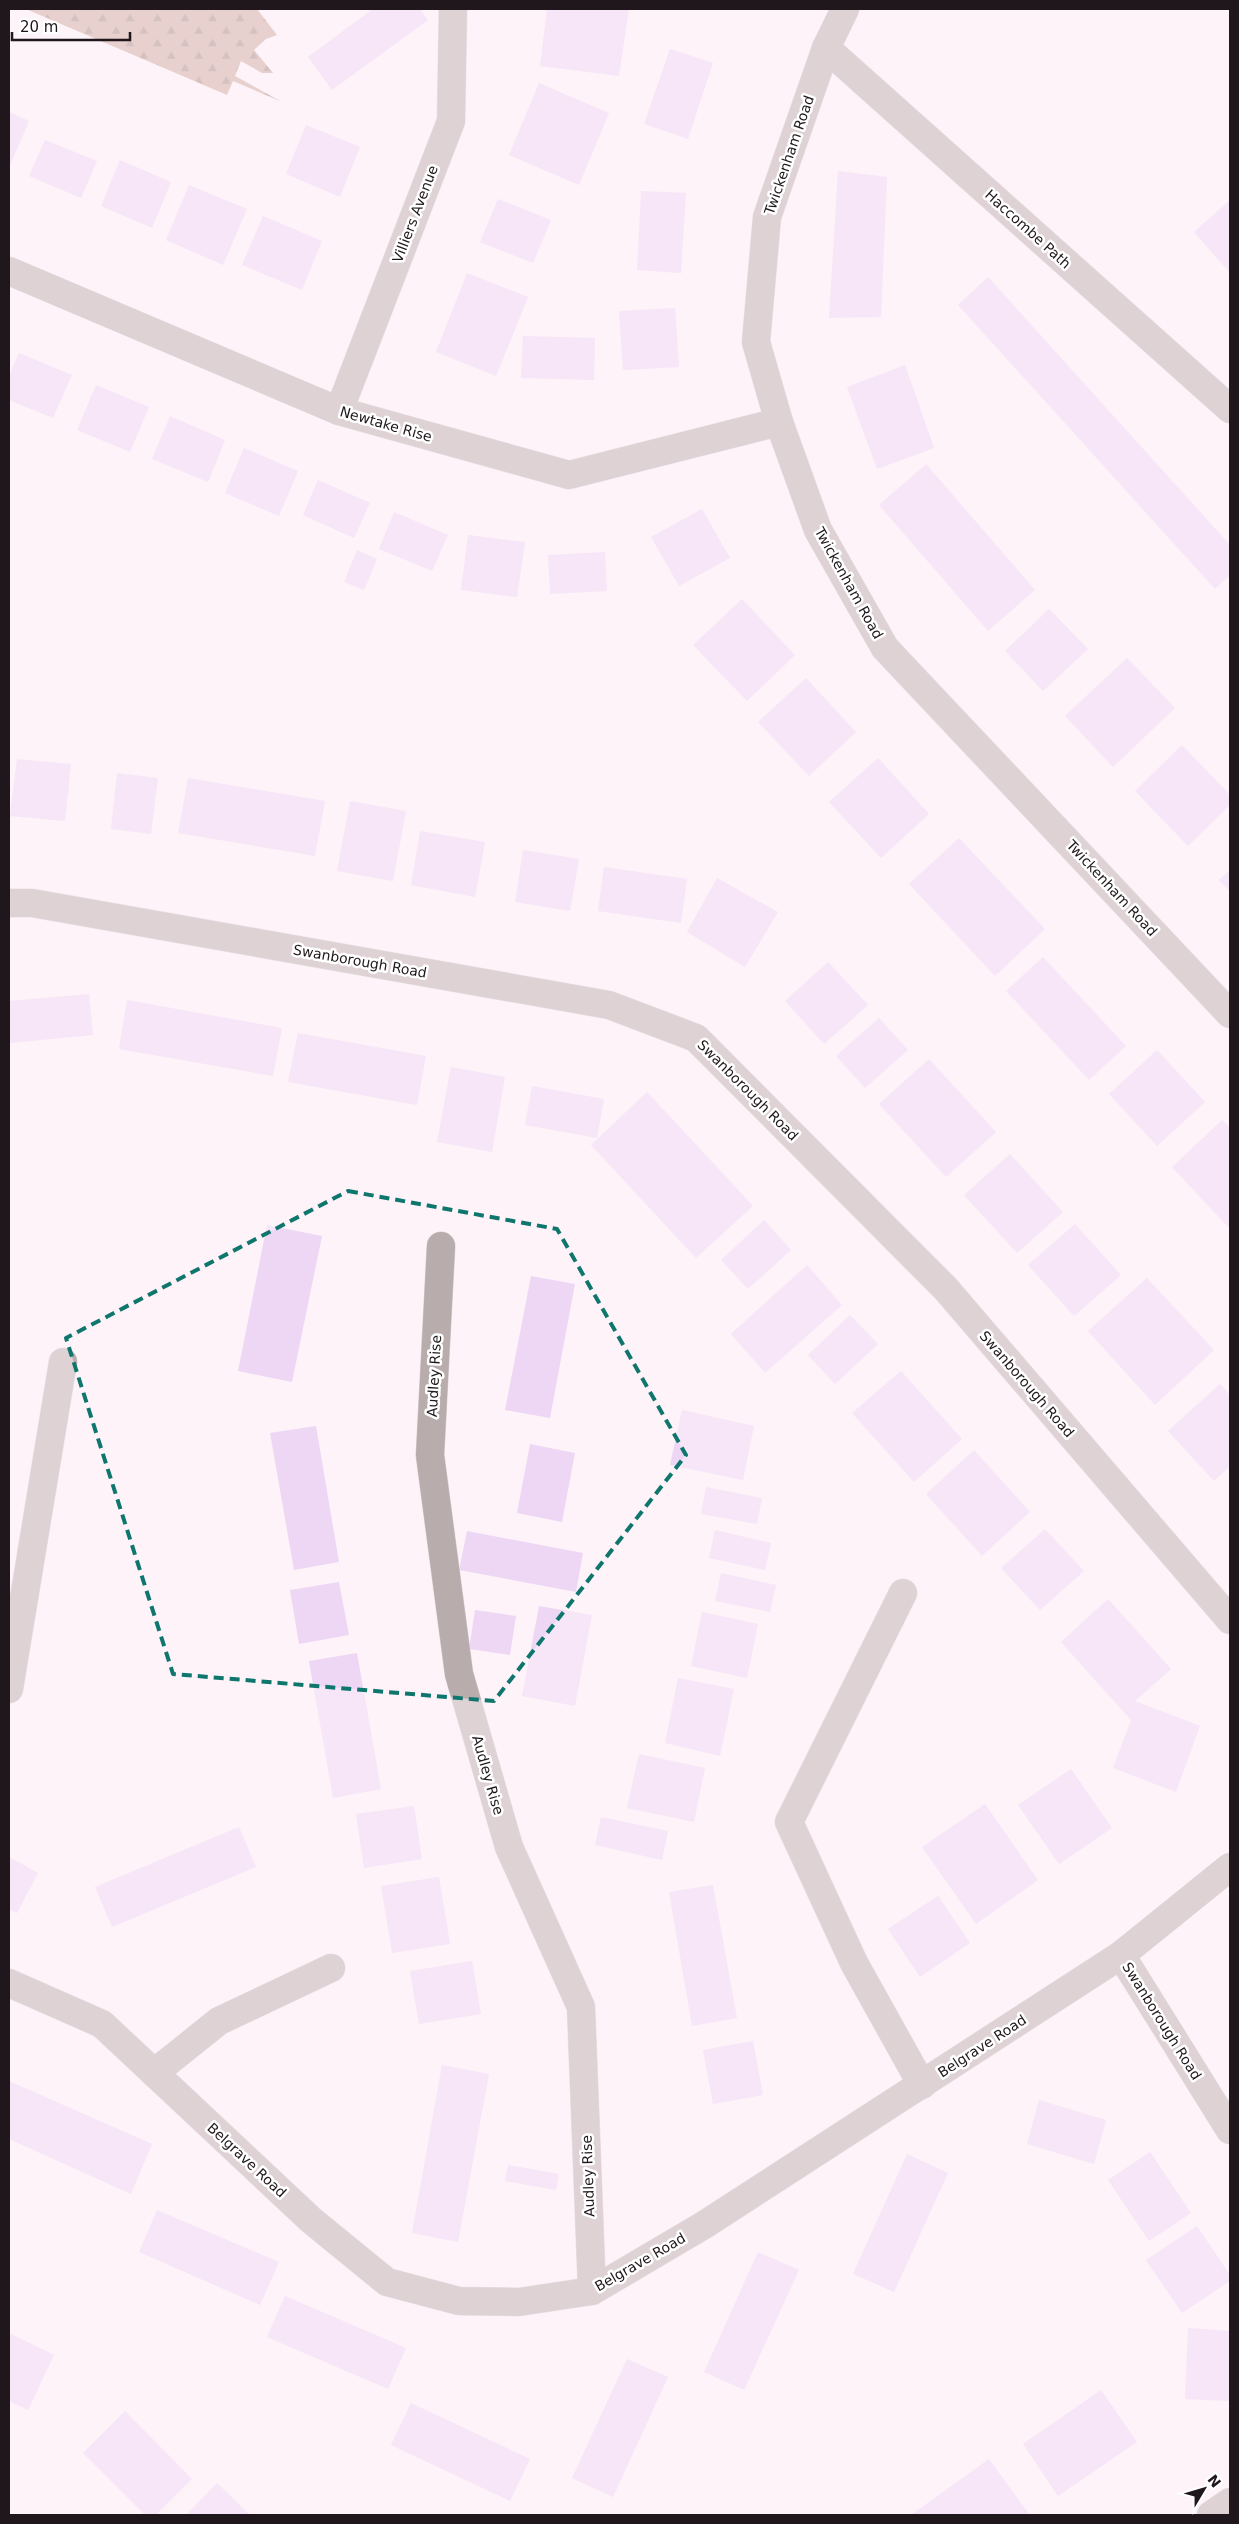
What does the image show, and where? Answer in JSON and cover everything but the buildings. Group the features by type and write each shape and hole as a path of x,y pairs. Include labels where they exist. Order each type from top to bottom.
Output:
{"street":[{"name":"Villiers Avenue","path":"340,411 451,121 453,9"},
{"name":"Twickenham Road","path":"845,9 826,48 767,217 756,342 778,422 818,530 885,648 1230,1014"},
{"name":"Haccombe Path","path":"826,48 1230,409"},
{"name":"Newtake Rise","path":"9,271 340,411 569,475 778,422"},
{"name":"Swanborough Road","path":"9,903 42,905 609,1005 696,1038 946,1289 1230,1620"},
{"name":"Audley Rise","path":"441,1246 430,1455 459,1674 509,1847 582,2007 592,2291"},
{"path":"9,1689 21,1544 63,1362"},
{"path":"903,1593 789,1822 854,1964 922,2085"},
{"name":"Swanborough Road","path":"1230,1867 1121,1955 1230,2130"},
{"name":"Belgrave Road","path":"9,1983 102,2024 311,2220 387,2282 459,2301 519,2302 592,2291 704,2225 1121,1955"},
{"path":"154,2073 219,2021 331,1968"},
{"path":"1211,2515 1230,2502"}],"highlighted area":[{"path":"348,1191 557,1229 686,1455 494,1701 173,1674 66,1338"}],"green space":[{"path":"26,9 257,9 277,35 266,39 254,50 273,73 262,73 241,61 235,76 282,102 233,81 227,95"}]}
